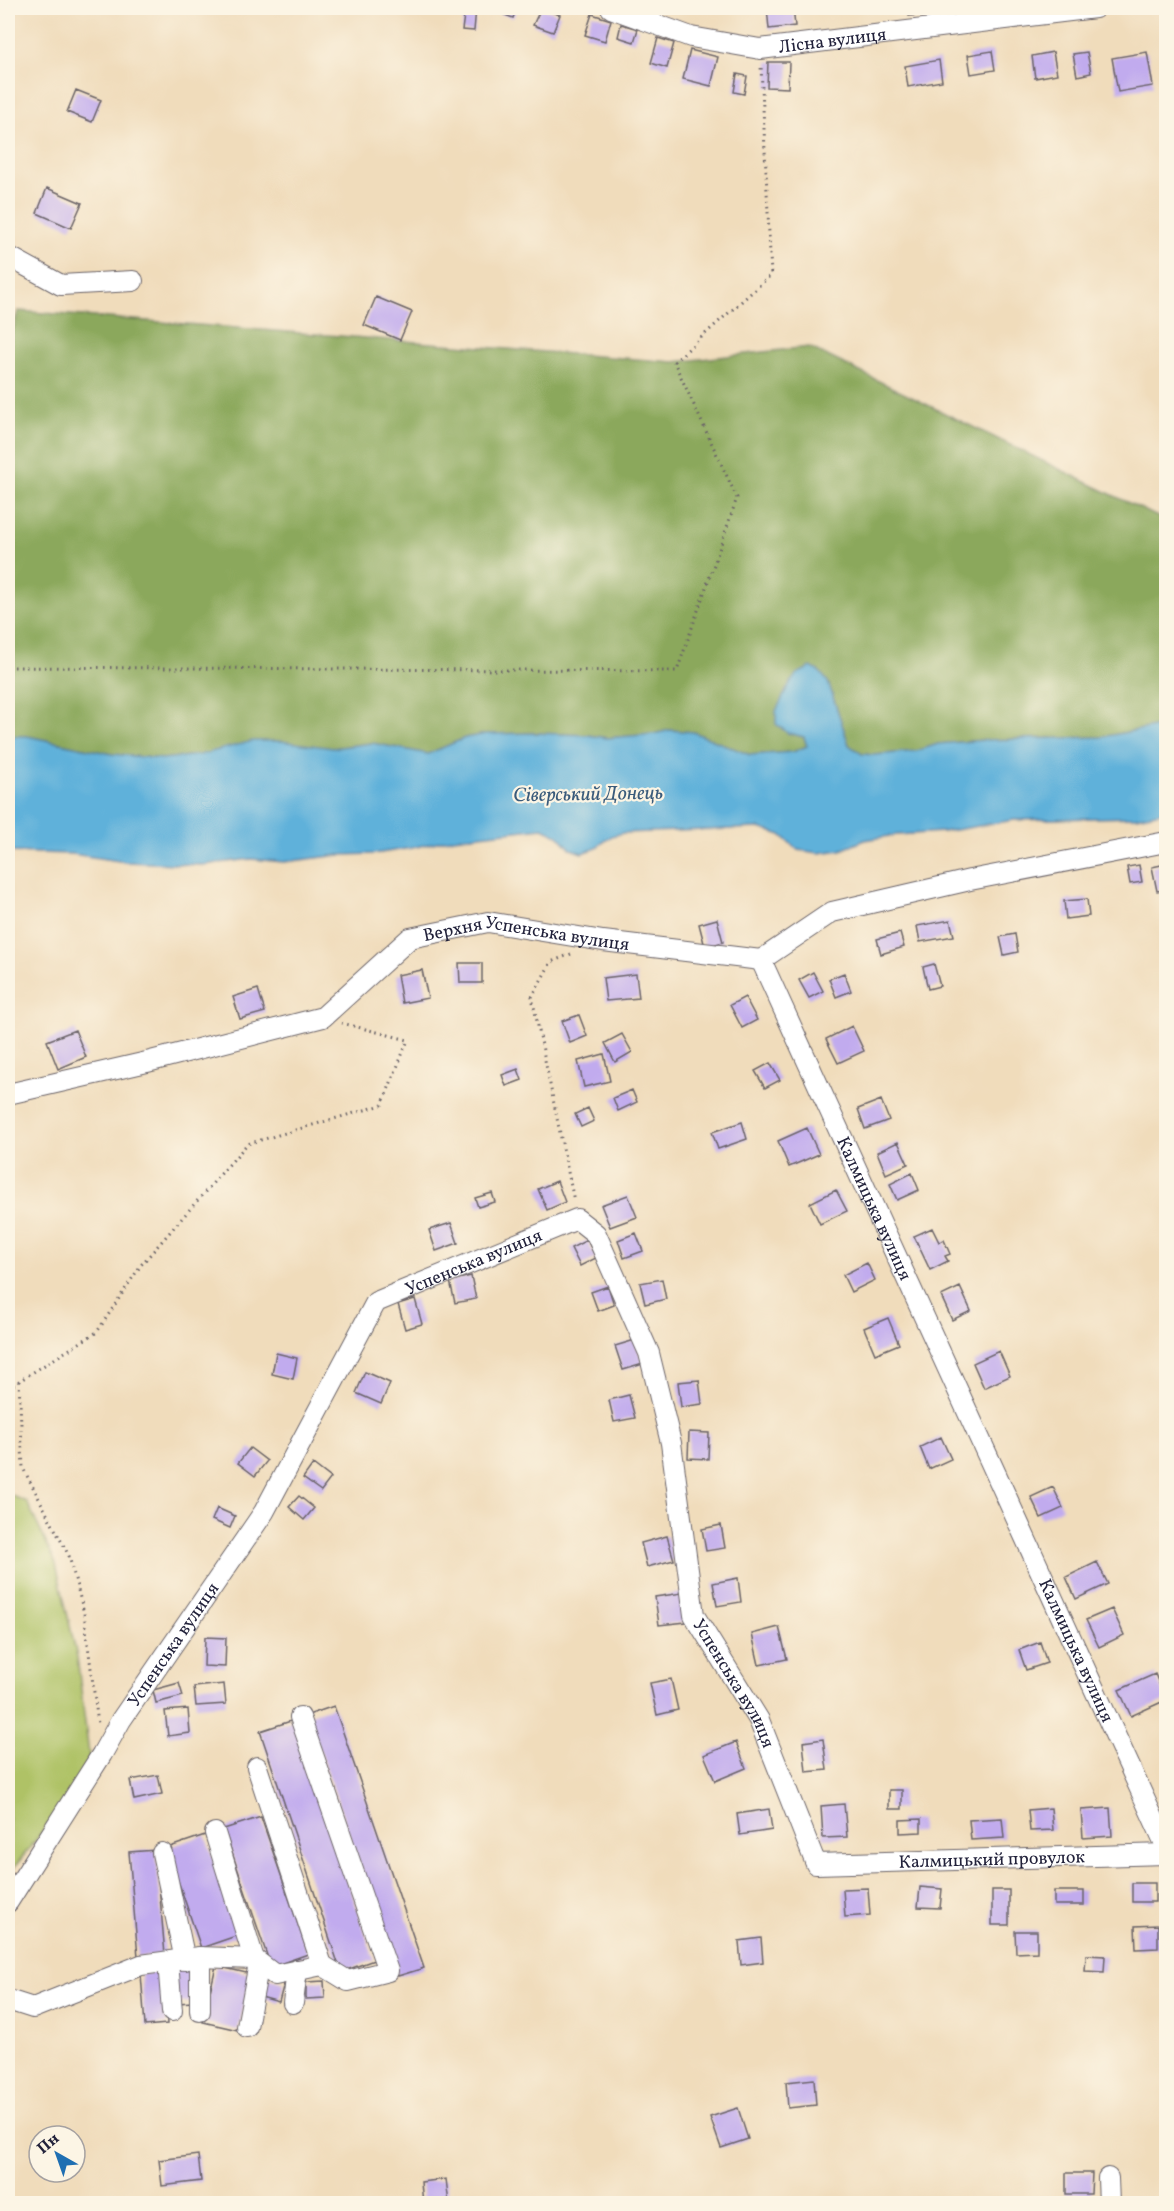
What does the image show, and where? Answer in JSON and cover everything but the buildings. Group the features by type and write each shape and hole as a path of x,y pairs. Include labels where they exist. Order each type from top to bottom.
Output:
{"street":[{"name":"Лісна вулиця","path":"611,8 691,37 760,49 1095,8"},
{"path":"8,256 62,285 133,281"},
{"path":"761,960 832,912 970,880 1167,842"},
{"name":"Верхня Успенська вулиця","path":"8,1094 147,1062 323,1017 410,938 488,922 603,941 761,960"},
{"name":"Калмицька вулиця","path":"761,960 1167,1846"},
{"name":"Успенська вулиця","path":"8,1902 121,1720 264,1512 376,1302 577,1219 596,1234 649,1353 671,1443 694,1615 759,1720 816,1864"},
{"path":"257,1767 322,1965 348,1981 388,1971 300,1717"},
{"path":"215,1833 256,1961 247,2027"},
{"path":"162,1853 184,1960 200,2011"},
{"name":"Калмицький провулок","path":"816,1864 1167,1854"},
{"path":"8,2000 33,2008 141,1965 184,1960 256,1961 275,1975 322,1965"},
{"path":"172,2012 184,1960"},
{"path":"293,2003 297,1970"},
{"path":"1108,2178 1109,2204"}],"path":[{"path":"8,667 677,671 737,498 674,362 771,275 760,49"},
{"path":"572,954 551,962 532,997 577,1219"},
{"path":"8,1388 97,1332 141,1265 247,1144 382,1105 408,1040 334,1021"},
{"path":"19,1380 23,1468 69,1556 84,1613 102,1754"}],"green space":[{"path":"18,311 674,362 809,347 1166,521 1166,722 1159,726 1102,737 984,740 938,744 917,751 862,754 849,745 828,682 788,733 804,737 807,746 793,752 750,755 693,732 670,730 654,734 607,738 534,733 486,734 465,738 428,754 372,743 333,748 310,746 223,750 162,759 112,754 27,736 8,736 8,347"},
{"path":"8,1494 27,1502 56,1564 77,1657 91,1771 8,1875"}],"water":[{"name":"Сіверський Донець","path":"811,667 820,672 828,682 849,745 862,754 917,751 938,744 984,740 1102,737 1159,726 1166,722 1166,811 1136,817 1014,820 943,832 896,835 865,840 841,850 819,853 798,850 781,835 759,828 623,833 612,836 594,849 582,853 571,849 558,835 543,828 453,838 374,854 340,855 284,862 251,859 203,865 126,862 72,854 8,852 8,736 27,736 112,754 162,759 199,755 253,741 281,741 333,748 372,743 428,754 465,738 486,734 534,733 607,738 654,734 670,730 693,732 750,755 793,752 807,746 804,737 788,733 776,724 776,711 797,674"}]}
